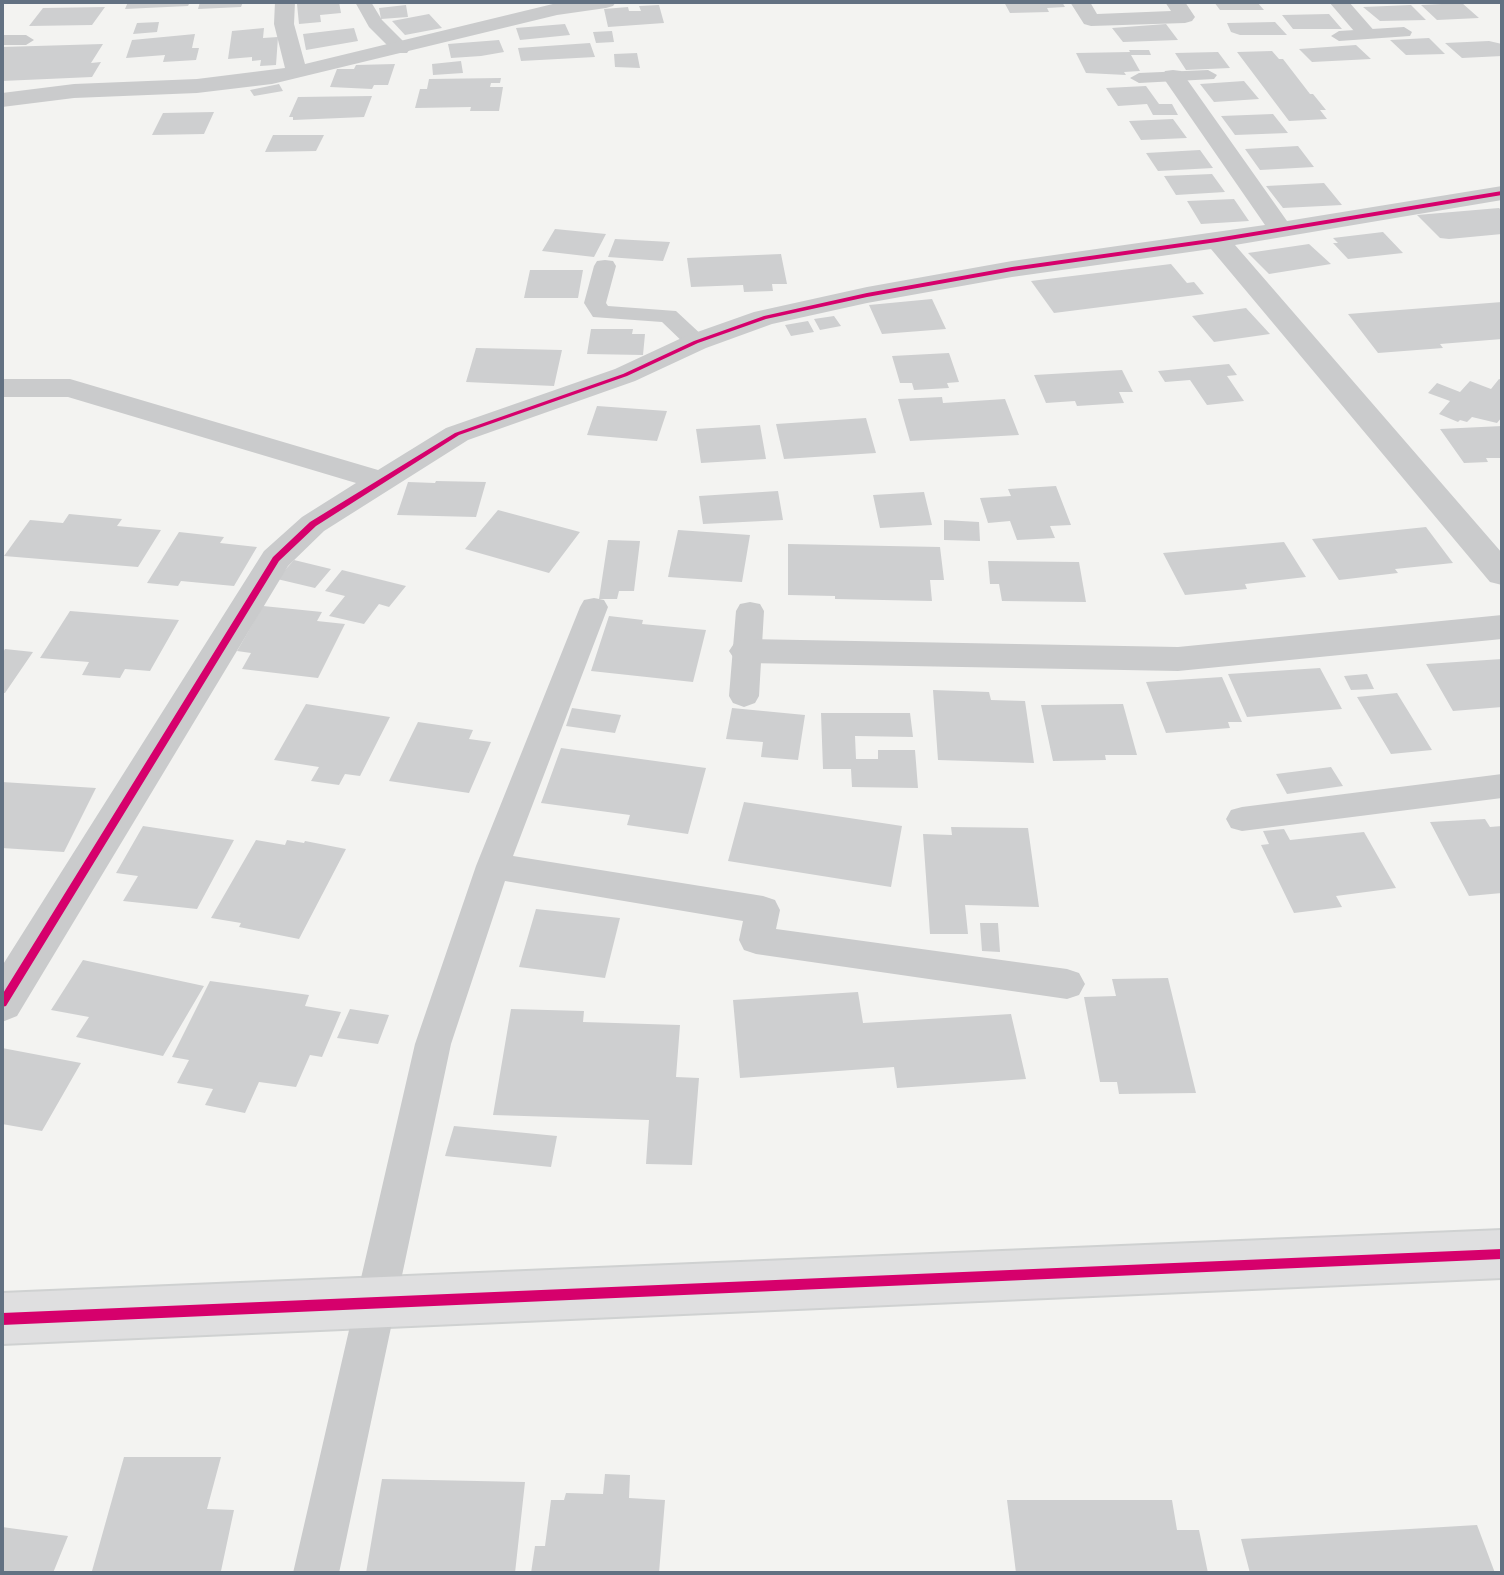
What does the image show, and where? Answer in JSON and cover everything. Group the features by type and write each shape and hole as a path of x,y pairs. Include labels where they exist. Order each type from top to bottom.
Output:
{"street":[{"path":"285,2 285,24 298,73"},
{"path":"2,100 74,91 236,83 298,73 557,9 606,2"},
{"path":"1080,2 1091,20 1185,17 1175,2"},
{"path":"1339,2 1367,34"},
{"path":"1173,76 1282,230"},
{"path":"2,1003 276,559 313,524 457,434 625,374 696,342 764,318 867,295 1012,269 1282,230 1502,193"},
{"path":"1217,240 1502,574"},
{"path":"2,388 70,388 382,481"},
{"path":"747,652 1178,659 1502,627"},
{"path":"2,1319 1502,1254"}],"lane":[{"path":"363,2 375,23 401,49"},
{"path":"1339,36 1404,32"},
{"path":"2,40 26,40"},
{"path":"1139,78 1208,75"},
{"path":"605,266 595,303 601,312 668,316 696,342"},
{"path":"316,1573 433,1044 493,866 594,607"},
{"path":"744,696 750,611"},
{"path":"1242,819 1502,786"},
{"path":"493,866 763,910 757,940 1067,984"}],"building":[{"path":"128,2 190,2 188,6 125,9"},
{"path":"200,2 243,2 241,7 198,9"},
{"path":"339,2 341,13 320,15 321,22 299,24 297,4"},
{"path":"1004,2 1062,2 1065,7 1047,8 1049,12 1010,13"},
{"path":"1214,2 1257,2 1264,10 1220,10"},
{"path":"1462,3 1479,18 1437,20 1421,5"},
{"path":"406,5 408,17 381,19 379,8"},
{"path":"659,5 664,23 608,27 604,9 628,7 629,11 641,11 639,6"},
{"path":"1411,5 1426,20 1380,21 1363,7"},
{"path":"105,7 92,25 29,26 43,8"},
{"path":"429,14 442,28 405,35 392,21"},
{"path":"1329,14 1342,29 1293,29 1282,15"},
{"path":"159,22 157,32 133,34 137,23"},
{"path":"1275,22 1287,35 1240,35 1231,32 1227,23"},
{"path":"565,24 570,35 520,40 516,28"},
{"path":"1166,24 1178,40 1123,42 1112,28"},
{"path":"264,28 263,38 278,37 276,65 260,66 261,60 252,61 252,57 228,59 232,31"},
{"path":"354,28 358,41 306,50 303,34"},
{"path":"612,31 614,42 596,43 593,32"},
{"path":"195,34 192,48 199,48 196,60 163,62 165,55 126,58 132,40"},
{"path":"1429,38 1445,54 1406,55 1390,40"},
{"path":"499,40 504,52 451,58 448,44"},
{"path":"1489,41 1502,44 1502,56 1462,58 1445,43"},
{"path":"590,43 595,57 521,61 518,48"},
{"path":"103,44 91,63 101,62 92,77 2,81 2,47"},
{"path":"1356,45 1371,59 1312,62 1299,49"},
{"path":"1129,50 1149,50 1151,55 1131,55 1140,71 1124,72 1126,75 1086,73 1076,53 1130,52"},
{"path":"1272,51 1279,59 1283,59 1326,110 1320,110 1327,119 1289,121 1237,52"},
{"path":"1218,52 1230,68 1186,70 1175,53"},
{"path":"637,53 640,68 615,67 614,54"},
{"path":"461,61 463,73 433,75 432,64"},
{"path":"395,64 388,85 374,85 372,89 330,87 337,69 354,69 356,65"},
{"path":"501,78 500,83 491,83 490,87 503,87 499,111 470,111 471,107 415,108 420,89 427,89 429,79"},
{"path":"1244,81 1259,99 1214,102 1200,84"},
{"path":"279,84 283,91 254,96 250,90"},
{"path":"1146,86 1159,104 1172,104 1178,115 1153,115 1147,104 1118,106 1106,88"},
{"path":"372,96 364,117 293,120 293,117 289,117 298,97"},
{"path":"214,112 204,134 152,135 163,113"},
{"path":"1273,114 1288,133 1235,135 1221,116"},
{"path":"1173,119 1187,138 1141,140 1129,121"},
{"path":"273,135 324,135 316,151 265,152"},
{"path":"1298,146 1314,167 1260,170 1245,149"},
{"path":"1200,150 1213,168 1158,171 1146,153"},
{"path":"1212,174 1225,192 1176,195 1164,176"},
{"path":"1324,183 1342,205 1283,208 1266,186"},
{"path":"1234,199 1249,221 1201,224 1187,201"},
{"path":"1499,208 1502,211 1502,234 1449,239 1440,238 1417,215"},
{"path":"555,229 606,234 594,257 542,251"},
{"path":"1383,232 1403,253 1348,259 1333,243 1338,243 1333,238"},
{"path":"615,239 670,242 663,261 608,257"},
{"path":"1309,244 1331,264 1269,274 1248,253"},
{"path":"781,254 787,284 772,284 773,291 744,292 743,285 691,287 687,258"},
{"path":"1171,264 1187,283 1194,282 1204,294 1054,313 1031,281"},
{"path":"530,270 583,270 578,298 524,298"},
{"path":"932,299 946,329 882,334 869,305"},
{"path":"1502,302 1502,339 1440,344 1443,348 1378,353 1348,314"},
{"path":"1246,308 1270,334 1214,342 1192,316"},
{"path":"834,316 841,326 820,330 814,319"},
{"path":"808,321 814,332 791,336 785,325"},
{"path":"591,329 633,329 632,334 645,334 643,355 587,354"},
{"path":"476,348 562,350 554,386 466,382"},
{"path":"949,353 959,382 947,383 949,388 914,390 912,383 900,383 892,356"},
{"path":"1229,364 1237,375 1227,376 1244,401 1207,405 1190,380 1165,382 1158,371"},
{"path":"1122,370 1133,392 1119,392 1124,403 1077,406 1075,401 1046,403 1034,375"},
{"path":"1499,379 1502,380 1502,417 1497,423 1472,417 1467,422 1458,422 1439,414 1450,401 1428,393 1437,383 1460,392 1470,381 1491,389"},
{"path":"942,397 943,403 1005,399 1019,435 910,441 898,399"},
{"path":"597,406 667,411 657,441 587,435"},
{"path":"866,418 876,453 784,459 776,424"},
{"path":"760,425 766,459 701,463 696,429"},
{"path":"1502,426 1502,458 1486,458 1488,462 1464,463 1440,429"},
{"path":"408,482 486,482 476,517 397,515"},
{"path":"1056,486 1071,525 1050,526 1055,538 1017,540 1010,521 988,523 980,498 1011,496 1008,489"},
{"path":"778,491 783,520 703,524 699,496"},
{"path":"924,492 932,525 880,528 873,495"},
{"path":"498,510 580,532 549,573 465,549"},
{"path":"69,514 122,519 117,526 161,530 138,567 4,556 30,520 63,523"},
{"path":"944,520 979,522 980,541 944,540"},
{"path":"1426,527 1453,563 1395,569 1398,573 1339,580 1312,539"},
{"path":"678,530 750,535 742,582 668,577"},
{"path":"179,532 224,537 220,543 257,547 234,586 181,581 178,586 147,583"},
{"path":"608,540 640,541 634,591 619,591 617,599 599,599"},
{"path":"1284,542 1306,577 1245,584 1247,589 1185,595 1163,553"},
{"path":"788,544 940,547 944,580 930,580 932,601 788,595"},
{"path":"294,560 331,569 315,588 277,579"},
{"path":"988,561 1079,562 1086,602 1002,601 999,584 990,584"},
{"path":"342,570 406,586 389,607 379,604 364,624 329,616 345,596 325,591"},
{"path":"263,606 322,612 317,621 345,624 318,678 242,669 251,653 237,651"},
{"path":"70,611 179,620 150,671 125,669 120,678 82,675 89,662 40,658"},
{"path":"609,616 643,620 642,624 706,630 693,682 591,671"},
{"path":"5,649 33,652 5,693 2,693 2,654"},
{"path":"1502,659 1502,707 1453,711 1426,664"},
{"path":"1320,668 1342,709 1247,717 1228,674"},
{"path":"1367,674 1374,689 1351,690 1344,676"},
{"path":"1222,677 1242,722 1228,722 1230,728 1166,733 1146,682"},
{"path":"933,690 989,692 991,700 1025,701 1034,763 938,760"},
{"path":"1397,693 1432,750 1391,754 1357,697"},
{"path":"306,704 390,717 360,776 345,774 339,785 311,781 319,767 274,760"},
{"path":"1123,704 1137,755 1105,755 1106,760 1053,761 1041,705"},
{"path":"572,708 621,715 615,733 566,726"},
{"path":"732,708 805,715 798,760 761,757 763,742 726,739"},
{"path":"821,713 910,713 913,737 855,736 856,759 878,759 878,750 915,750 918,788 852,787 851,769 823,769"},
{"path":"418,722 473,730 469,739 491,742 469,793 389,781"},
{"path":"561,748 706,768 688,834 627,825 630,815 541,803"},
{"path":"1331,767 1343,786 1287,794 1276,774"},
{"path":"2,782 96,788 64,852 2,848"},
{"path":"744,802 902,826 891,887 728,861"},
{"path":"1485,819 1490,827 1502,826 1502,893 1469,896 1430,822"},
{"path":"143,826 234,840 197,909 123,901 138,876 116,873"},
{"path":"951,827 1028,828 1039,907 965,905 968,934 930,934 923,834 952,835"},
{"path":"1284,829 1290,840 1364,832 1396,888 1336,896 1342,907 1294,913 1261,845 1269,844 1263,831"},
{"path":"256,840 285,845 287,840 305,841 346,849 299,939 239,927 241,923 211,918"},
{"path":"536,909 620,918 605,978 519,967"},
{"path":"980,923 998,923 1000,952 982,951"},
{"path":"83,960 204,986 163,1056 76,1037 89,1017 51,1010"},
{"path":"1168,978 1196,1093 1119,1094 1117,1082 1100,1082 1084,997 1116,996 1112,979"},
{"path":"210,981 309,995 305,1006 341,1012 322,1057 310,1055 296,1087 259,1082 245,1113 205,1105 213,1089 177,1083 189,1060 172,1057"},
{"path":"858,992 863,1023 1011,1014 1026,1079 897,1088 894,1067 740,1078 733,1000"},
{"path":"350,1009 389,1015 378,1044 337,1038"},
{"path":"511,1009 584,1011 583,1022 680,1025 676,1077 699,1078 692,1165 646,1164 649,1120 493,1115"},
{"path":"2,1048 81,1063 42,1131 2,1124"},
{"path":"454,1126 557,1136 551,1167 445,1156"},
{"path":"124,1457 221,1457 207,1509 234,1510 221,1571 92,1571"},
{"path":"605,1474 630,1475 629,1498 665,1500 659,1573 531,1573 535,1546 545,1546 551,1500 564,1500 566,1493 603,1494"},
{"path":"382,1479 525,1482 515,1573 366,1573"},
{"path":"1007,1500 1172,1500 1177,1530 1199,1530 1208,1573 1016,1573"},
{"path":"1477,1525 1495,1573 1250,1573 1241,1539"},
{"path":"2,1527 68,1536 53,1573 2,1573"}],"cycle path":[{"path":"2,1003 276,559 313,524 457,434 625,375 696,342 764,318 867,295 1012,269 1217,240 1502,193"},
{"path":"2,1319 1502,1254"}]}
